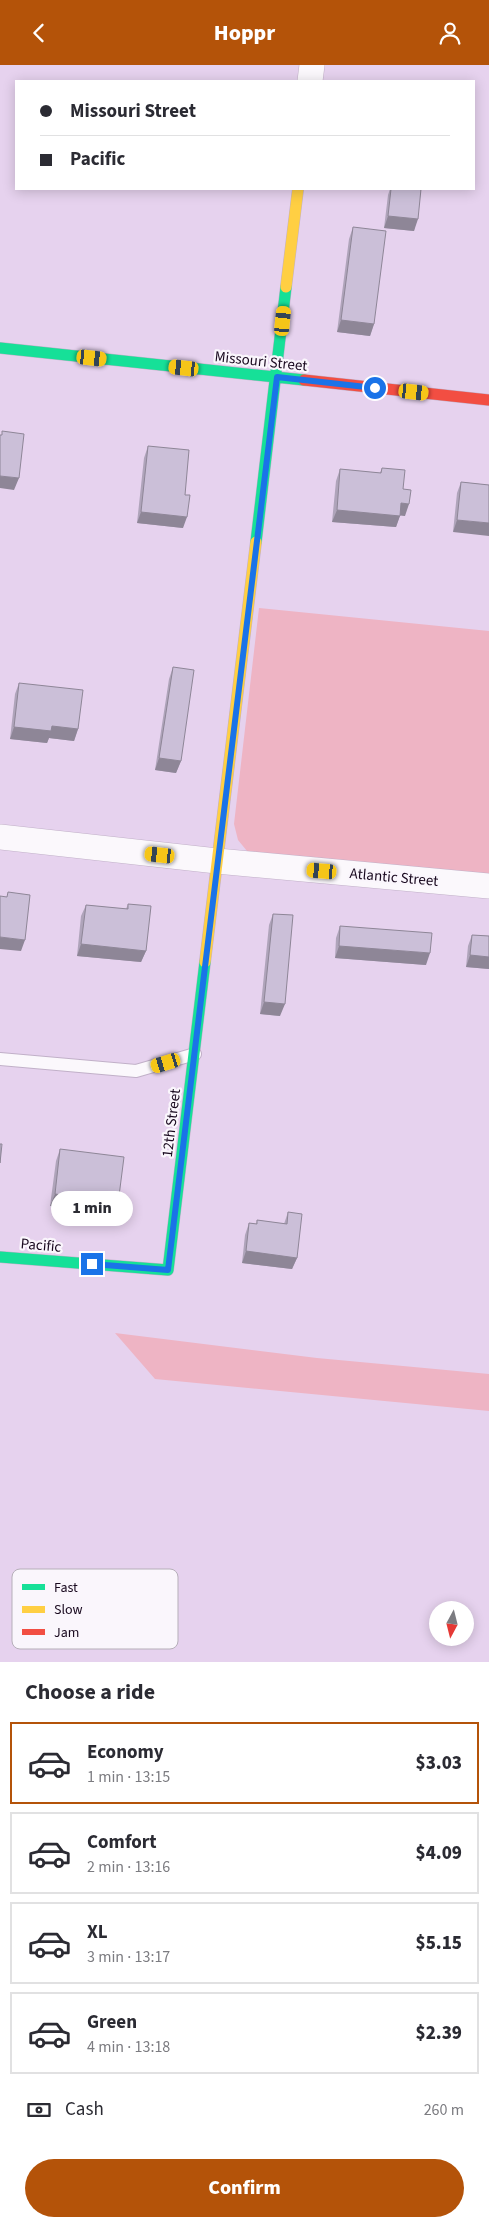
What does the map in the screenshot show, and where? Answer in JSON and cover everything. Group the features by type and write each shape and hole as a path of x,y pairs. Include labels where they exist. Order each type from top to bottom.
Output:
{"street":[{"path":"310,80 312,65"},
{"name":"12th Street","path":"168,1270 277,377 298,190"},
{"name":"Missouri Street","path":"0,348 489,400"},
{"name":"Atlantic Street","path":"0,837 217,861 489,886"},
{"name":"Pacific","path":"0,1257 168,1270"}],"lane":[{"path":"0,1059 136,1071 195,1054"}],"shaded area":[{"path":"259,608 489,631 489,878 247,851 238,840 234,824"},
{"path":"115,1333 317,1358 489,1374 489,1411 155,1379"}],"building":[{"path":"391,190 421,190 418,219 388,216"},
{"path":"353,227 386,231 374,324 341,320"},
{"path":"2,431 24,434 19,478 0,476 0,435 2,435"},
{"path":"148,446 189,450 185,495 190,495 187,517 141,512"},
{"path":"382,468 405,470 403,489 411,490 409,504 401,503 400,516 337,510 340,469 381,473"},
{"path":"461,482 489,485 489,523 457,520"},
{"path":"173,667 194,670 181,761 159,758"},
{"path":"19,683 83,690 78,729 52,726 51,731 14,727"},
{"path":"8,892 30,895 25,940 0,937 0,896 7,897"},
{"path":"128,904 151,906 146,951 81,944 86,905 128,909"},
{"path":"273,914 293,915 285,1004 264,1002"},
{"path":"340,926 432,933 430,953 339,946"},
{"path":"472,935 489,936 489,957 470,955"},
{"path":"0,1144 2,1144 0,1163"},
{"path":"60,1149 124,1157 119,1196 77,1192 76,1197 55,1194"},
{"path":"288,1212 302,1214 297,1258 246,1251 249,1223 257,1224 257,1220 287,1224"}],"traffic: fast":[{"path":"256,542 286,287"},
{"path":"0,348 304,380"},
{"path":"0,1257 168,1270 205,962"}],"traffic: slow":[{"path":"286,287 298,190"},
{"path":"205,962 256,542"}],"traffic: jam":[{"path":"304,380 489,400"}],"route":[{"path":"92,1264 168,1270 277,377 375,388"}]}
